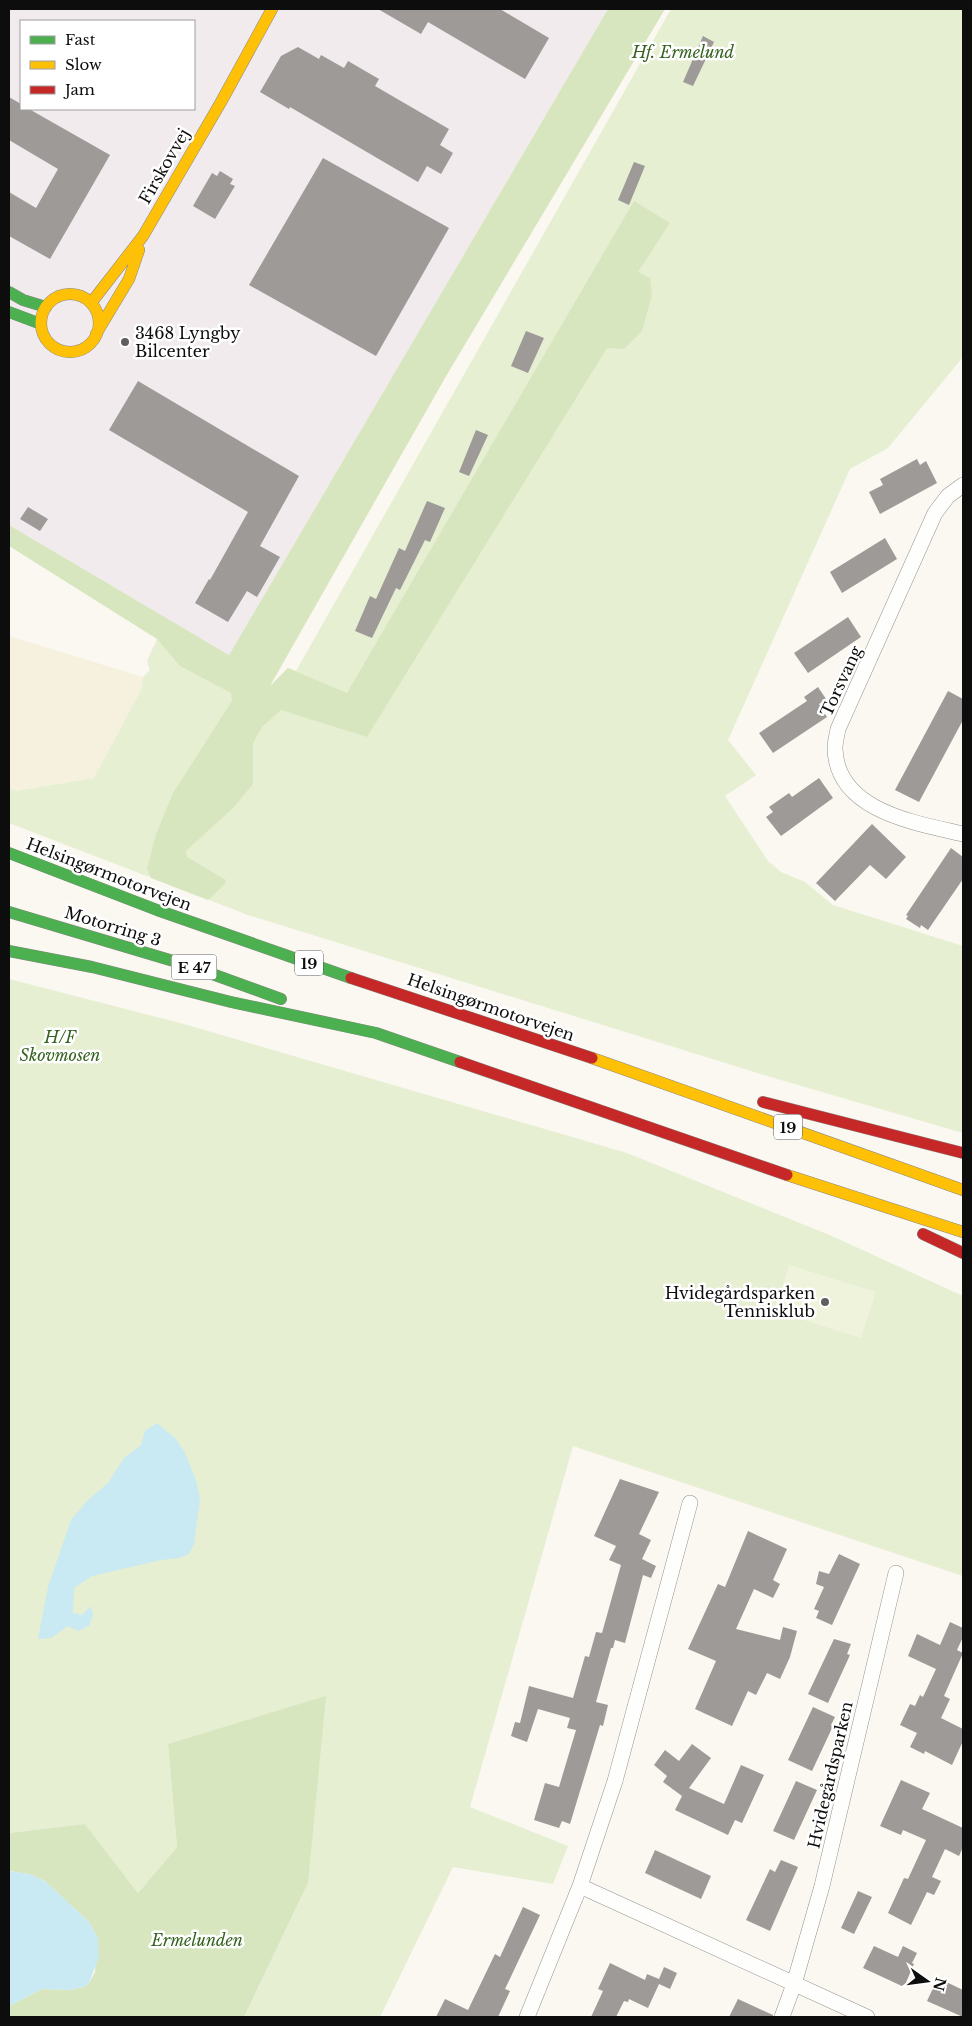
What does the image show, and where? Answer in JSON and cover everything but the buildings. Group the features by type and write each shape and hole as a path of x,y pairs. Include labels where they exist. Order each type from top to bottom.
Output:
{"main road":[{"name":"Firskovvej","path":"91,303 143,236 221,102 272,9"},
{"name":"Firskovvej","path":"96,335 129,280 143,236"},
{"path":"9,292 24,300 46,307"},
{"path":"67,294 84,297 91,303 98,318 96,335 87,346 75,351 54,347 43,333 41,324 46,307 52,300 67,294"},
{"path":"9,312 41,324"},
{"name":"Helsingørmotorvejen","path":"9,853 92,887 228,936 613,1065 963,1190"},
{"name":"Motorring 3","path":"9,912 190,966 376,1033"},
{"path":"9,951 92,967 231,1002 376,1033 820,1186 963,1232"},
{"path":"613,1065 719,1091"},
{"path":"747,1098 963,1153"},
{"path":"820,1186 963,1253"}],"street":[{"name":"Torsvang","path":"963,486 948,496 935,513 838,728 835,748 839,770 851,789 866,802 912,822 963,834"},
{"path":"527,2017 580,1886 615,1781 690,1503"},
{"name":"Hvidegårdsparken","path":"782,2017 794,1984 824,1877 896,1573"},
{"path":"580,1886 867,2017"}],"shaded area":[{"path":"9,9 608,9 229,655 9,525"},
{"path":"9,636 143,677 142,688 94,778 17,791 9,788"}],"green space":[{"path":"608,9 665,9 445,378 270,686 288,668 347,693 634,201 670,223 638,272 650,278 652,295 642,331 624,349 607,348 367,737 281,710 262,727 253,743 253,784 234,807 186,851 187,857 226,880 224,885 208,900 151,878 147,869 156,834 173,793 232,701 231,693 180,666 157,639 9,546 9,525 229,655"},
{"name":"Hf. Ermelund","path":"671,9 963,9 963,357 888,448 850,469 728,740 756,775 725,796 768,861 781,872 805,882 833,905 963,946 963,1133 774,1078 248,915 9,823 9,788 17,791 94,778 142,688 143,677 150,670 147,661 157,639 269,688 288,668 296,671"},
{"name":"H/F Skovmosen","path":"9,979 184,1024 627,1153 832,1236 963,1296 963,1576 573,1446 470,1807 568,1846 553,1884 453,1867 380,2017 244,2017 308,1883 168,1744 177,1847 138,1893 85,1824 9,1833"},
{"name":"Hvidegårdsparken Tennisklub","path":"789,1265 876,1292 861,1338 775,1311"},
{"name":"Ermelunden","path":"326,1696 308,1883 244,2017 9,2017 9,2006 42,1989 70,1990 83,1987 89,1983 95,1972 98,1938 89,1922 45,1881 29,1874 9,1871 9,1833 85,1824 138,1893 177,1847 168,1744"}],"water":[{"path":"157,1423 176,1439 184,1451 196,1480 200,1499 194,1544 189,1554 179,1558 161,1560 92,1576 74,1588 73,1613 82,1615 91,1606 93,1615 89,1626 78,1631 68,1626 51,1638 38,1639 48,1587 71,1520 88,1500 108,1483 124,1458 141,1445 145,1431"},
{"path":"9,1871 29,1874 45,1881 89,1922 98,1938 99,1957 89,1983 83,1987 70,1990 42,1989 9,2006"}],"traffic: fast":[{"path":"9,292 23,300 46,307"},
{"path":"9,312 41,324"},
{"path":"9,853 157,910 351,978"},
{"path":"9,912 190,966 281,999"},
{"path":"9,951 92,967 231,1002 376,1033 460,1062"}],"traffic: slow":[{"path":"91,303 143,236 221,102 272,9"},
{"path":"96,334 129,279 139,250"},
{"path":"70,294 81,296 94,307 99,323 97,334 86,347 70,352 59,350 46,339 41,323 43,312 54,299 70,294"},
{"path":"592,1058 963,1190"},
{"path":"787,1175 963,1232"}],"traffic: jam":[{"path":"351,978 592,1058"},
{"path":"460,1062 787,1175"},
{"path":"763,1102 963,1153"},
{"path":"923,1234 963,1253"}],"place":[{"name":"3468 Lyngby Bilcenter","path":"125,342"},
{"name":"Hvidegårdsparken Tennisklub","path":"825,1302"}]}
